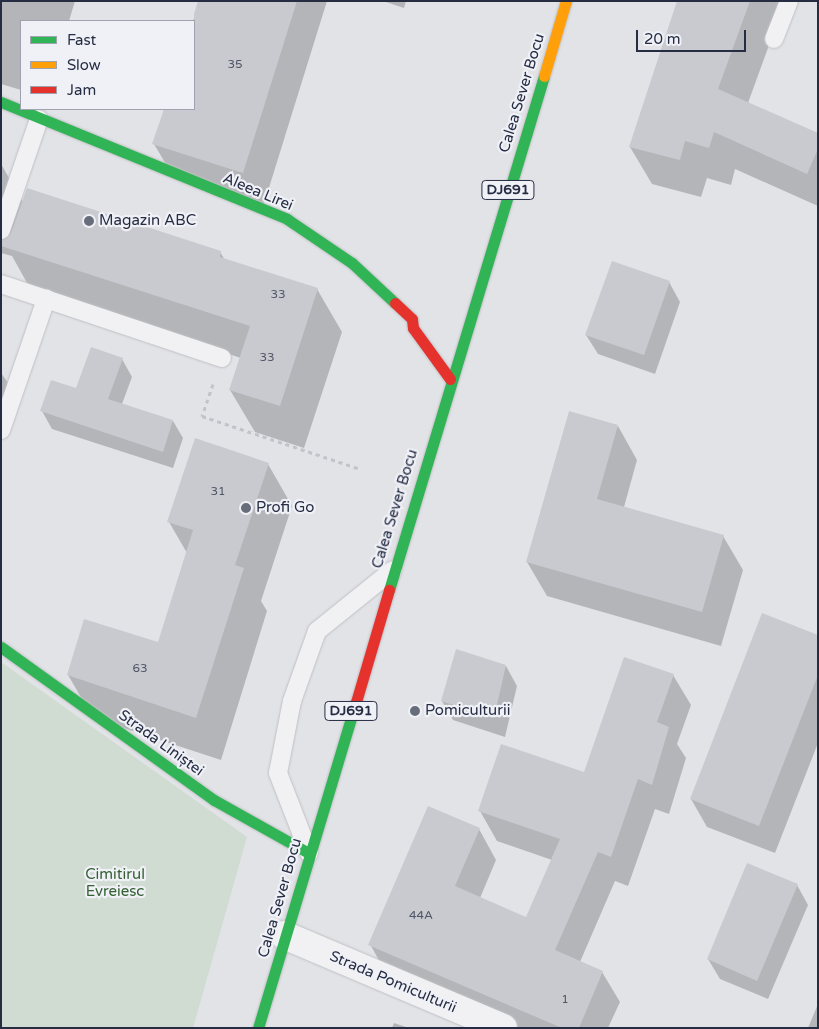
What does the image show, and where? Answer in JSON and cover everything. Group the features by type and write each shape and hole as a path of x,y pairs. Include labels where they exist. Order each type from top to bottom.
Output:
{"main road":[{"name":"Calea Sever Bocu","path":"258,1028 393,570 566,1"},
{"name":"Aleea Lirei","path":"1,102 287,219 352,263 412,319 413,328 450,380"},
{"name":"Strada Liniștei","path":"1,647 214,800 309,853"}],"street":[{"name":"Strada Pomiculturii","path":"284,935 503,1028"}],"lane":[{"path":"774,39 789,1"},
{"path":"1,230 39,119"},
{"path":"1,284 222,358"},
{"path":"1,430 46,299"},
{"path":"309,853 278,774 292,701 317,630 393,570"}],"path":[{"path":"222,358 202,416 360,469"}],"green space":[{"name":"Cimitirul Evreiesc","path":"1,662 247,837 193,1028 1,1028"}],"building":[{"path":"198,1 297,1 243,173 152,144 164,110 195,110 194,14"},
{"path":"677,1 750,1 718,89 818,133 818,149 807,174 714,132 709,148 685,141 680,160 629,147"},
{"path":"27,188 221,251 220,257 318,288 280,406 229,390 250,326 1,246 1,240 11,233"},
{"path":"612,261 670,281 644,355 585,335"},
{"path":"91,347 123,358 108,399 173,420 163,452 40,411 51,380 76,388"},
{"path":"569,411 618,425 597,499 724,535 702,612 526,562"},
{"path":"195,438 269,463 235,565 244,568 196,718 67,675 84,619 158,642 193,530 167,522"},
{"path":"762,613 818,635 818,675 759,826 690,799"},
{"path":"456,649 506,665 494,718 441,701"},
{"path":"624,657 674,674 657,722 669,727 652,785 638,779 611,857 598,852 555,950 603,971 579,1028 562,1028 368,945 428,806 480,828 455,886 526,917 560,839 478,811 501,744 584,772"},
{"path":"747,863 798,884 757,981 707,959"}],"traffic: fast":[{"path":"389,590 544,76"},
{"path":"1,102 20,110"},
{"path":"21,110 287,219 352,263 395,303"},
{"path":"1,647 214,800 309,853"},
{"path":"258,1028 356,702"}],"traffic: slow":[{"path":"544,76 566,1"}],"traffic: jam":[{"path":"395,303 412,319 413,328 450,379"},
{"path":"356,702 389,590"}],"place":[{"name":"Magazin ABC","path":"89,221"},
{"name":"Profi Go","path":"246,508"},
{"name":"Pomiculturii","path":"415,711"}]}
